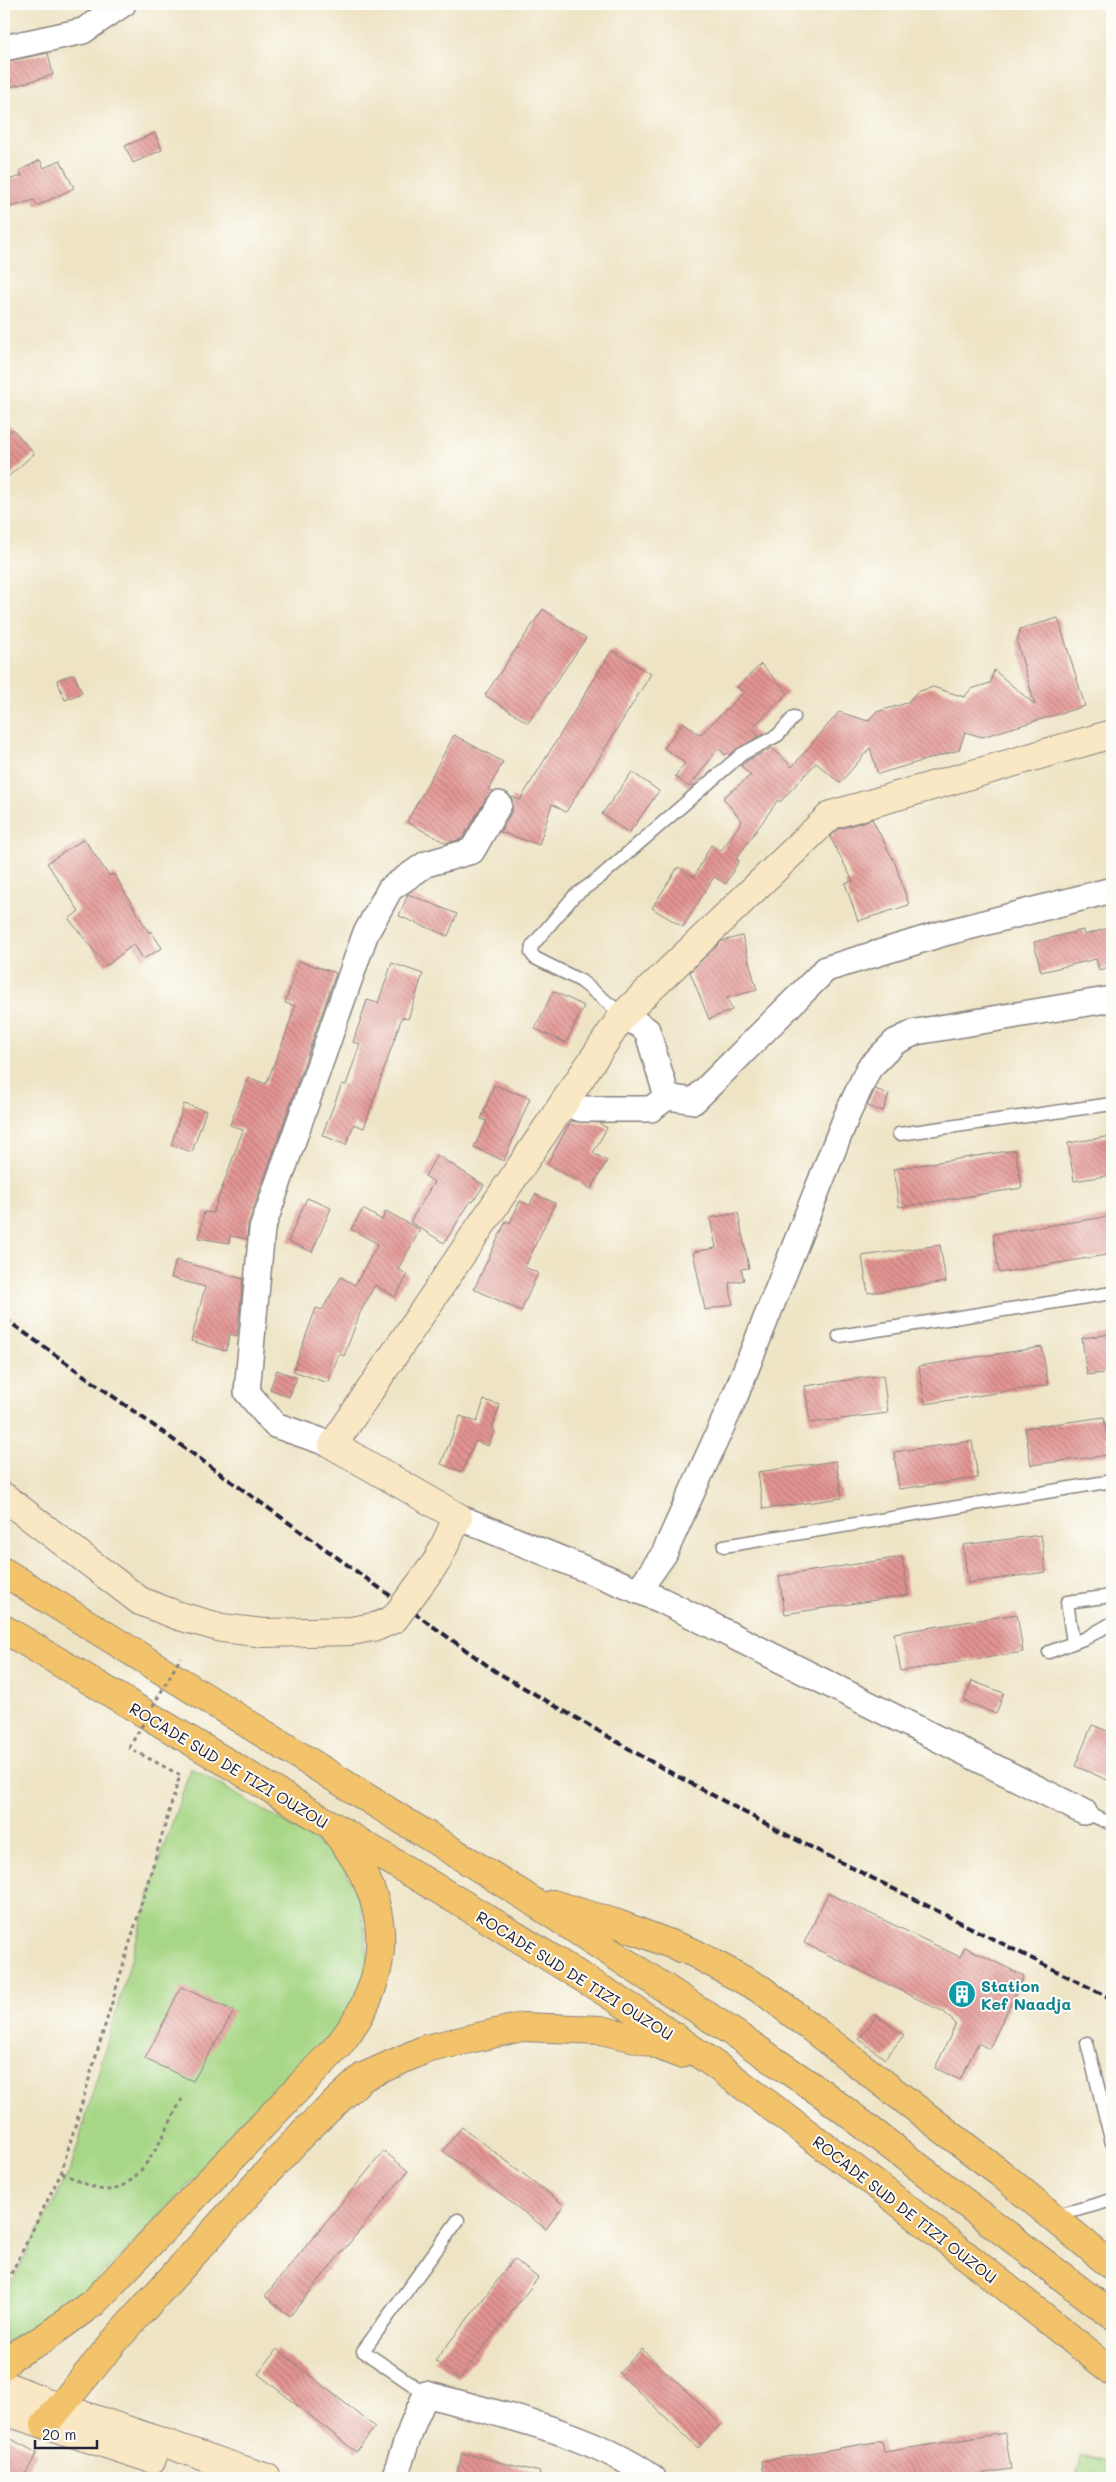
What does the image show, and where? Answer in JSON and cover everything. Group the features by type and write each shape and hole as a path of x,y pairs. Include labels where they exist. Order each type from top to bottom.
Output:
{"highway":[{"path":"4,1572 523,1895 823,2094 1112,2315"},
{"name":"ROCADE SUD DE TIZI OUZOU","path":"4,1629 488,1919 649,2019 725,2072 887,2193 1112,2370"},
{"path":"4,2365 12,2356 43,2339 94,2302 339,2045 358,2022 371,1992 381,1956 379,1924 372,1896 362,1871 332,1827"},
{"path":"523,1895 618,1924 694,1953 762,1990 1000,2173 1112,2266"},
{"path":"52,2416 304,2132 362,2077 426,2049 522,2027 601,2030 648,2041 725,2072"}],"street":[{"path":"4,48 83,31 123,4"},
{"path":"333,1445 623,1014 831,815 1112,734"},
{"path":"499,804 472,851 426,864 390,889 365,935 262,1229 247,1392 275,1425 333,1445 458,1517 638,1591 1084,1812"},
{"path":"563,1103 581,1109 652,1109 667,1097 694,1101 826,969 941,934 1112,890"},
{"path":"638,1591 664,1554 730,1408 847,1115 869,1068 895,1042 916,1032 1112,998"},
{"path":"623,1014 647,1030 667,1097"},
{"path":"4,1496 140,1601 179,1616 222,1628 264,1633 351,1631 378,1626 394,1619 437,1561 458,1517"},
{"path":"4,2385 52,2416 216,2478"},
{"path":"394,2478 426,2394 537,2425 605,2451 652,2478"},
{"path":"4,2411 52,2416 267,2478"}],"lane":[{"path":"623,1014 581,981 535,958 531,953 532,946 574,896 599,878 742,754 778,735 794,717"},
{"path":"899,1134 1112,1104"},
{"path":"839,1336 1112,1293"},
{"path":"724,1546 1112,1481"},
{"path":"1073,1643 1067,1602 1112,1596"},
{"path":"1049,1652 1073,1643 1112,1623"},
{"path":"1084,1812 1112,1824"},
{"path":"1087,2043 1112,2143"},
{"path":"1051,2217 1112,2200"},
{"path":"426,2394 363,2351 458,2220"}],"path":[{"path":"4,2288 61,2173 180,1775 129,1748 180,1657"},
{"path":"61,2173 105,2190 122,2187 142,2172 182,2099"}],"green space":[{"path":"191,1768 313,1839 339,1859 360,1897 369,1962 353,2011 133,2244 61,2315 8,2341 4,2340 4,2297 71,2168 162,1852"},
{"path":"1082,2455 1112,2463 1112,2478 1076,2478"}],"building":[{"path":"48,53 53,75 4,89 4,62"},
{"path":"155,133 162,150 133,163 125,146"},
{"path":"40,160 44,168 60,160 74,188 37,206 34,200 4,209 4,181 22,176 19,171"},
{"path":"13,429 34,454 4,480 4,437"},
{"path":"543,609 586,638 528,723 485,695"},
{"path":"1058,618 1085,706 982,737 965,732 959,750 878,774 870,748 840,783 816,763 780,802 778,800 736,859 739,860 726,884 714,877 683,927 652,908 678,867 694,877 711,845 721,851 742,821 723,798 751,775 741,766 747,761 772,748 792,767 839,712 868,721 876,712 907,703 917,692 933,687 964,697 971,689 990,683 994,670 1035,705 1017,642 1020,629"},
{"path":"612,650 651,674 566,812 552,804 539,845 500,832 512,811 512,797 520,800"},
{"path":"761,664 788,693 751,729 759,736 729,755 727,753 725,755 719,748 689,787 675,776 685,763 664,748 683,722 700,735 743,693 737,687"},
{"path":"74,674 82,693 65,700 57,680"},
{"path":"454,735 503,762 488,790 493,791 487,797 462,839 446,843 407,822"},
{"path":"632,772 659,791 629,833 602,814"},
{"path":"872,819 895,863 909,905 858,921 845,883 853,881 830,837 839,829"},
{"path":"84,839 109,876 114,874 149,933 151,931 162,948 143,959 134,944 106,966 69,919 79,911 47,863"},
{"path":"408,894 457,914 448,936 399,916"},
{"path":"1112,927 1112,966 1099,970 1096,959 1041,972 1034,942 1083,930 1084,935"},
{"path":"742,936 757,990 727,998 732,1010 709,1019 690,972 722,941"},
{"path":"299,961 336,973 248,1224 247,1239 230,1236 229,1243 199,1238 204,1212 213,1213 243,1130 230,1125 248,1077 266,1084 286,1034 295,1006 285,1003"},
{"path":"392,963 423,974 408,1019 402,1017 364,1128 354,1124 346,1145 322,1135 342,1084 346,1085 360,1044 353,1042 367,1000 378,1003"},
{"path":"553,991 584,1006 566,1043 535,1029"},
{"path":"494,1085 530,1098 504,1161 474,1147 487,1121 481,1119"},
{"path":"875,1089 889,1094 883,1111 867,1106"},
{"path":"184,1104 206,1111 192,1152 171,1145"},
{"path":"571,1121 599,1123 607,1128 593,1153 607,1161 591,1189 547,1164"},
{"path":"1112,1136 1112,1175 1074,1181 1068,1143"},
{"path":"1015,1150 1022,1188 899,1207 893,1169"},
{"path":"437,1155 484,1185 473,1202 471,1201 444,1243 410,1222 434,1182 425,1176"},
{"path":"535,1194 555,1203 525,1267 538,1273 521,1311 474,1289 506,1221 510,1223 520,1201 530,1205"},
{"path":"307,1198 331,1208 312,1252 288,1241"},
{"path":"363,1209 382,1220 386,1211 420,1230 398,1269 408,1275 395,1297 375,1285 360,1313 344,1356 339,1354 328,1383 293,1371 316,1308 322,1310 341,1277 355,1285 378,1244 351,1229"},
{"path":"738,1213 749,1268 741,1269 744,1280 729,1283 733,1304 705,1310 693,1252 716,1248 710,1218"},
{"path":"1112,1216 1112,1254 999,1273 993,1234"},
{"path":"940,1245 946,1282 868,1293 862,1256"},
{"path":"176,1260 243,1279 237,1336 230,1334 226,1351 191,1341 205,1287 171,1278"},
{"path":"1112,1334 1112,1372 1087,1375 1082,1338"},
{"path":"1042,1347 1048,1385 925,1404 919,1366"},
{"path":"277,1370 297,1378 289,1397 270,1389"},
{"path":"883,1375 888,1413 810,1423 805,1386"},
{"path":"484,1400 500,1405 492,1428 495,1429 488,1446 475,1441 462,1472 441,1464 460,1416 477,1422"},
{"path":"1104,1417 1109,1455 1031,1465 1025,1428"},
{"path":"972,1441 978,1478 899,1489 894,1452"},
{"path":"836,1461 842,1498 763,1509 758,1472"},
{"path":"1041,1535 1046,1572 968,1583 963,1545"},
{"path":"902,1557 908,1595 785,1614 779,1576"},
{"path":"1017,1614 1023,1652 901,1671 894,1633"},
{"path":"972,1681 1004,1693 996,1714 964,1701"},
{"path":"1092,1725 1112,1733 1112,1782 1075,1766"},
{"name":"Station Kef Naadja","path":"828,1893 960,1957 965,1947 1024,1976 989,2049 978,2043 960,2080 935,2068 956,2024 944,2012 804,1943"},
{"path":"181,1987 234,2011 193,2081 145,2059"},
{"path":"877,2015 904,2035 885,2059 859,2039"},
{"path":"462,2127 564,2205 546,2229 443,2151"},
{"path":"384,2151 408,2171 290,2316 265,2296"},
{"path":"514,2259 538,2278 459,2379 435,2361"},
{"path":"277,2349 375,2427 356,2452 258,2374"},
{"path":"642,2349 721,2424 698,2448 619,2373"},
{"path":"1005,2433 1011,2469 953,2478 887,2478 886,2475 864,2478 764,2478 762,2461 882,2441 884,2452"},
{"path":"4,2435 37,2453 23,2478 4,2478"},
{"path":"462,2453 540,2472 539,2478 456,2478"}],"railway":[{"path":"4,1318 495,1671 664,1769 783,1833 1112,1999"}],"place":[{"name":"Station Kef Naadja","path":"962,1994"}]}
